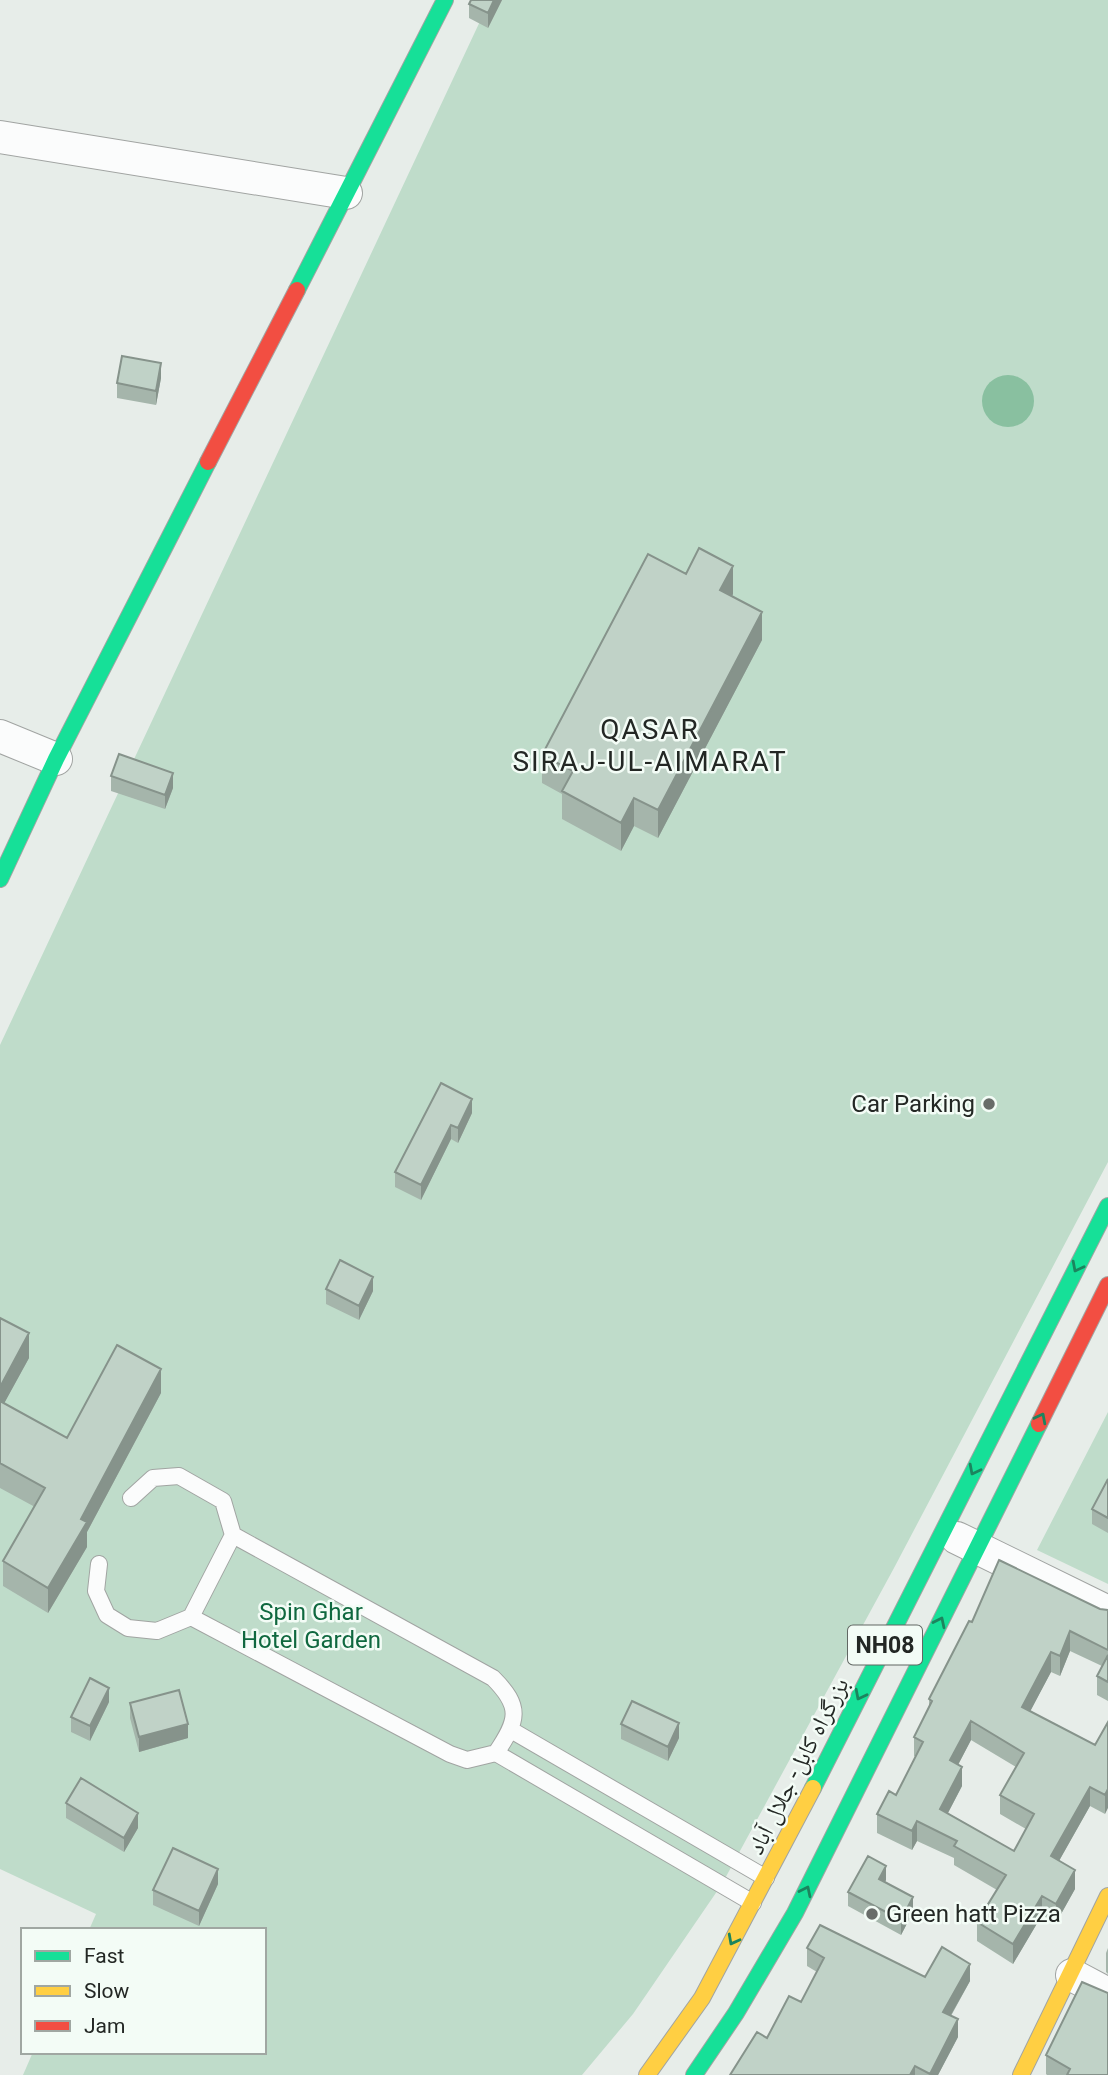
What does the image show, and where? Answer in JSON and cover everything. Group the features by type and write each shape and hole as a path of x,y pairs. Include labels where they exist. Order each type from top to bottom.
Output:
{"main road":[{"path":"0,879 56,759 445,0"},
{"name":"بزرگراه کابل- جلال آباد","path":"647,2075 702,1998 767,1878 1108,1206"},
{"name":"NH08","path":"694,2075 736,2013 795,1913 1108,1285"},
{"path":"1021,2075 1072,1975 1108,1896"}],"street":[{"path":"0,137 346,193"},
{"path":"0,736 56,759"},
{"path":"943,1532 1108,1612"},
{"path":"1072,1975 1108,1994"}],"lane":[{"path":"99,1564 96,1591 107,1615 128,1628 158,1631 191,1617 233,1535 223,1501 179,1476 153,1478 131,1498"},
{"path":"191,1617 450,1754 467,1760 496,1753 511,1730 515,1711 511,1696 492,1678 233,1535"},
{"path":"511,1730 767,1878"},
{"path":"496,1753 753,1903"}],"green space":[{"name":"Spin Ghar Hotel Garden","path":"490,0 1108,0 1108,1162 894,1568 722,1884 633,2014 582,2075 23,2075 32,2054 266,2054 266,1928 90,1928 96,1914 0,1869 0,1045"},
{"path":"1108,1412 1108,1584 1037,1550"}],"shaded area":[{"path":"1008,375 1018,377 1026,383 1032,391 1032,411 1026,419 1018,425 1008,427 998,425 990,419 984,411 982,401 984,391 990,383 998,377"}],"building":[{"path":"471,0 494,0 488,13 469,4"},
{"path":"122,356 161,363 156,391 117,383"},
{"path":"699,548 733,566 720,590 762,612 658,810 634,798 621,823 562,791 573,771 542,755 648,554 686,574"},
{"path":"119,754 173,773 165,795 111,776"},
{"path":"441,1083 472,1099 458,1128 451,1125 421,1185 395,1172"},
{"path":"340,1260 373,1277 359,1306 326,1289"},
{"path":"0,1318 29,1333 0,1387"},
{"path":"117,1345 161,1369 81,1519 87,1522 48,1588 3,1561 45,1488 0,1463 0,1401 67,1438"},
{"path":"1108,1479 1108,1518 1092,1509"},
{"path":"999,1560 1100,1609 1108,1610 1108,1650 1070,1631 1060,1656 1051,1652 1022,1707 1095,1745 1108,1722 1108,1789 1105,1795 1090,1787 1051,1856 1075,1870 1056,1904 1042,1896 1013,1944 977,1922 1006,1875 954,1846 957,1841 917,1821 912,1831 877,1814 889,1791 896,1795 923,1742 914,1737 932,1701 929,1699 969,1621 972,1622","holes":["971,1721 1024,1753 1000,1795 1034,1814 1014,1851 940,1809 962,1767 950,1760"]},
{"path":"1108,1655 1108,1682 1097,1676"},
{"path":"90,1678 109,1688 90,1726 71,1717"},
{"path":"179,1690 188,1724 139,1737 130,1703"},
{"path":"632,1701 679,1723 668,1747 621,1724"},
{"path":"81,1778 138,1813 124,1838 66,1803"},
{"path":"173,1848 218,1869 199,1911 153,1890"},
{"path":"868,1856 886,1866 879,1879 913,1897 901,1920 848,1892"},
{"path":"820,1925 925,1977 942,1947 970,1964 943,2012 958,2019 930,2074 915,2066 910,2075 730,2075 757,2032 767,2038 789,1996 801,2002 824,1958 807,1948"},
{"path":"1082,1982 1108,1993 1108,2075 1067,2075 1070,2069 1046,2055"}],"traffic: fast":[{"path":"297,290 445,0"},
{"path":"0,879 56,759 208,462"},
{"path":"813,1788 1108,1206"},
{"path":"694,2075 736,2013 795,1913 1039,1424"}],"traffic: slow":[{"path":"647,2075 702,1998 813,1788"},
{"path":"1021,2075 1108,1896"}],"traffic: jam":[{"path":"208,462 297,290"},
{"path":"1039,1424 1108,1285"}],"place":[{"name":"Car Parking","path":"989,1104"},
{"name":"Green hatt Pizza","path":"872,1914"}],"district":[{"name":"QASAR SIRAJ-UL-AIMARAT","path":"650,745"}]}
